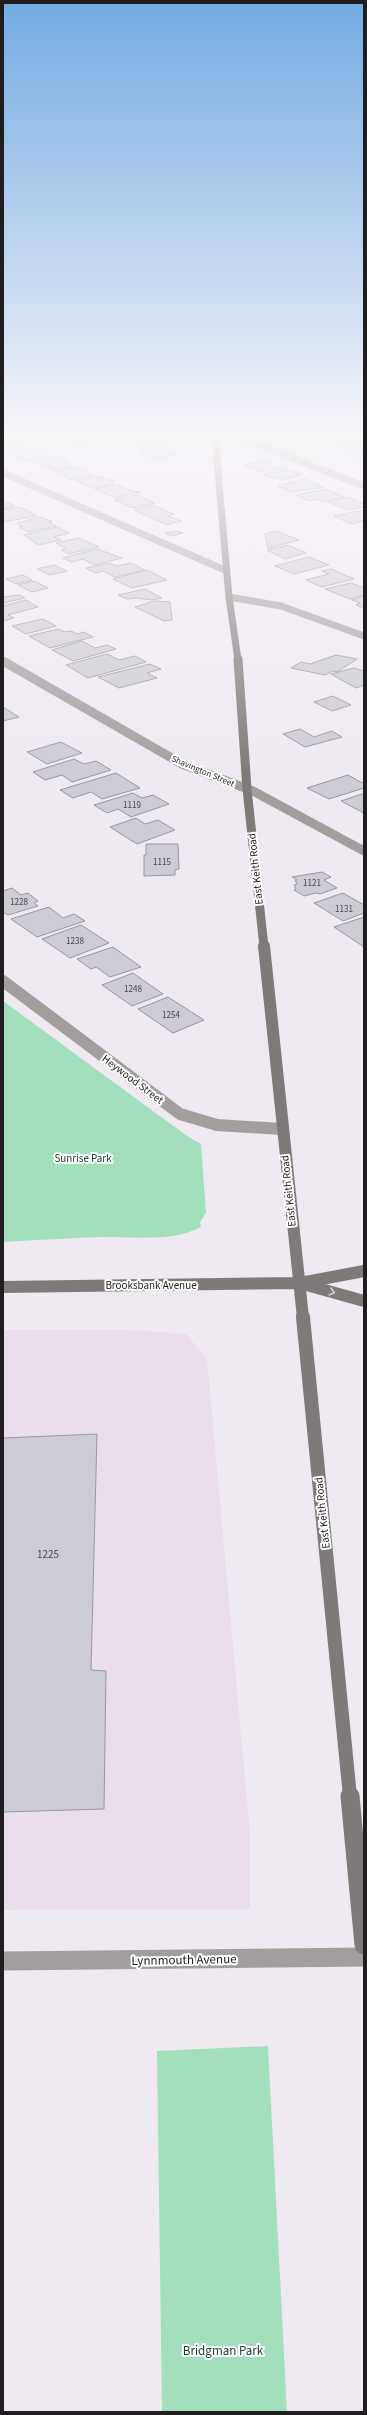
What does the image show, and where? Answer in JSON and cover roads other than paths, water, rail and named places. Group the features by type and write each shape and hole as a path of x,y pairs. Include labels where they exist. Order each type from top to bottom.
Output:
{"main road":[{"name":"East Keith Road","path":"225,550 228,597 238,661 246,789 300,1283 364,1945"},
{"path":"300,1283 364,1271"},
{"path":"300,1283 364,1301"},
{"name":"Brooksbank Avenue","path":"3,1287 300,1283"}],"street":[{"path":"177,550 227,572"},
{"path":"228,597 268,603 314,615 364,636"},
{"name":"Shavington Street","path":"3,661 182,764 205,771 287,807 364,851"},
{"name":"Heywood Street","path":"3,980 180,1114 194,1121 209,1124 282,1129"},
{"name":"Lynnmouth Avenue","path":"3,1961 364,1957"}],"park label":[{"name":"Sunrise Park","path":"83,1158"},
{"name":"Bridgman Park","path":"223,2350"}]}
